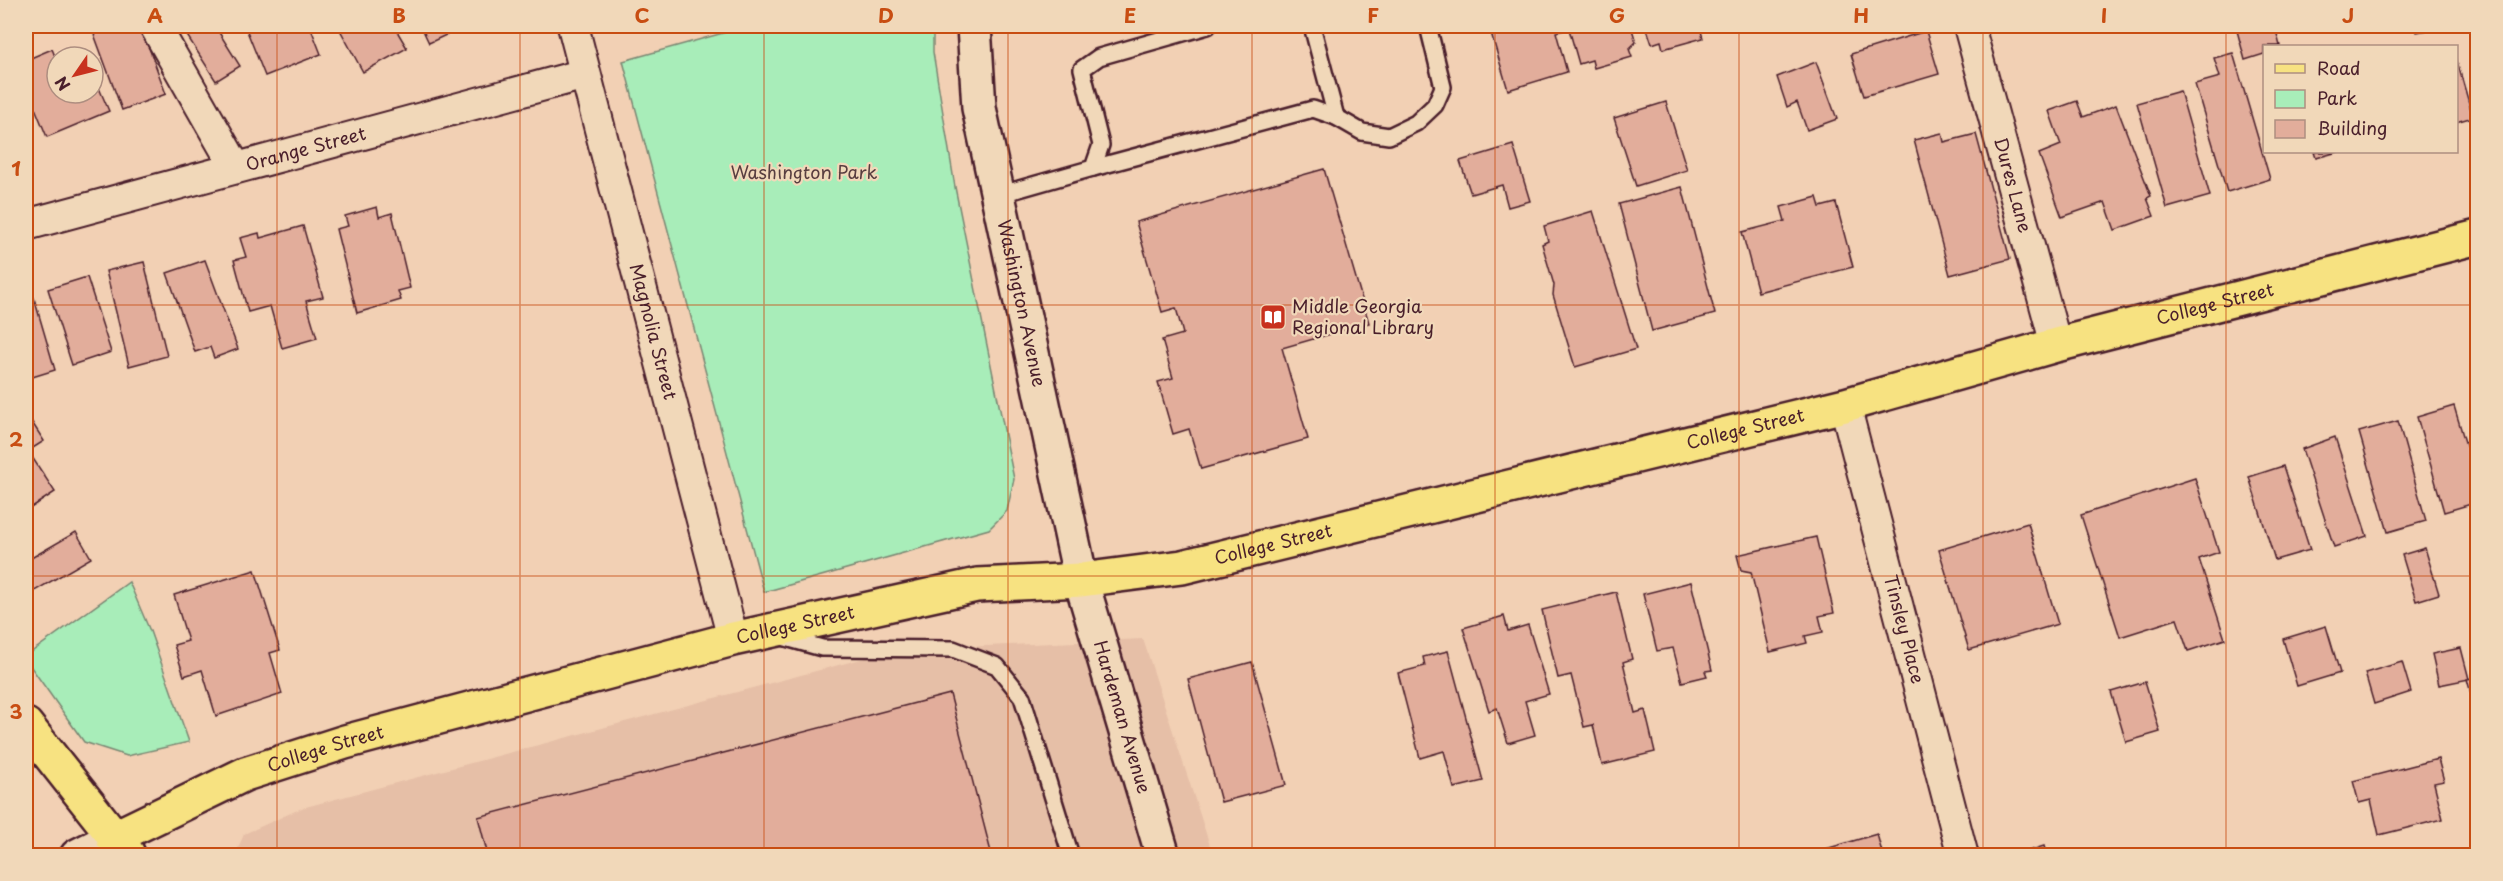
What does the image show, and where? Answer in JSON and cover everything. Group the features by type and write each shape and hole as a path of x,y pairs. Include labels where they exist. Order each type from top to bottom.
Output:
{"main road":[{"name":"College Street","path":"121,847 245,774 345,742 733,639 977,585 1081,580 1182,567 1845,405 2056,345 2478,237"},
{"path":"26,725 121,847"}],"street":[{"path":"155,26 236,168"},
{"name":"Magnolia Street","path":"573,26 733,639"},
{"name":"Washington Avenue","path":"974,26 979,108 1081,580"},
{"name":"Dures Lane","path":"1969,26 2056,345"},
{"name":"Orange Street","path":"26,225 585,74"},
{"name":"Tinsley Place","path":"1845,405 1964,855"},
{"name":"Hardeman Avenue","path":"1081,580 1163,855"},
{"name":"College Street","path":"77,855 121,847"}],"lane":[{"path":"1093,168 1101,145 1082,69 1099,57 1208,26"},
{"path":"1312,26 1336,117"},
{"path":"998,195 1313,109 1336,117 1362,132 1389,136 1416,123 1435,105 1443,87 1428,26"},
{"path":"764,632 822,648 953,649 997,666 1022,697 1071,855"}],"shaded area":[{"path":"1143,639 1213,855 235,856 244,834 302,808 895,650"}],"green space":[{"name":"Washington Park","path":"748,26 933,26 933,52 955,187 1014,479 1007,511 989,529 764,592 623,61"},
{"path":"129,582 150,631 189,742 127,756 84,742 26,660 26,656"}],"building":[{"path":"91,26 141,26 166,94 122,110 105,64 105,45 98,45"},
{"path":"181,26 215,26 240,66 216,81"},
{"path":"245,26 310,26 321,54 265,76"},
{"path":"338,26 394,26 407,48 363,72"},
{"path":"421,26 465,26 429,43"},
{"path":"1489,26 1631,26 1636,42 1629,49 1632,57 1594,68 1592,60 1579,64 1569,29 1556,32 1567,72 1508,90"},
{"path":"1646,26 1708,26 1700,28 1703,38 1663,49 1661,41 1652,44"},
{"path":"2275,26 2280,45 2263,45 2263,54 2245,60 2236,27"},
{"path":"2416,26 2446,26 2447,27 2417,32"},
{"path":"1926,31 1939,74 1864,96 1851,54"},
{"path":"45,52 45,105 105,105 105,102 109,111 47,137 26,86 26,60"},
{"path":"2233,53 2270,179 2227,192 2195,84 2220,77 2214,58"},
{"path":"1816,62 1837,119 1807,130 1797,102 1787,107 1777,77"},
{"path":"2458,65 2473,117 2458,121"},
{"path":"2180,91 2210,196 2167,208 2137,103"},
{"path":"2077,101 2083,117 2116,105 2151,196 2147,198 2154,216 2115,230 2105,202 2062,217 2039,154 2061,145 2049,111"},
{"path":"1666,102 1687,170 1636,186 1614,118"},
{"path":"26,130 33,146 26,149"},
{"path":"1942,133 1944,142 1976,134 2010,259 1950,275 1914,140"},
{"path":"1513,145 1530,201 1508,207 1502,185 1471,194 1460,161"},
{"path":"2314,153 2334,153 2316,158"},
{"name":"Middle Georgia Regional Library","path":"1324,169 1369,323 1282,348 1308,439 1201,469 1189,429 1173,434 1158,382 1173,378 1162,340 1183,334 1176,308 1162,312 1136,222"},
{"path":"1682,187 1715,314 1652,331 1619,204"},
{"path":"1817,197 1820,207 1836,203 1853,267 1758,292 1742,232 1785,221 1781,207"},
{"path":"377,207 379,217 392,213 410,288 398,291 401,300 357,313 336,229 348,226 345,216"},
{"path":"1593,211 1636,349 1575,367 1553,295 1554,285 1542,244 1548,241 1544,226"},
{"path":"303,226 323,297 306,301 317,338 282,348 270,306 248,312 234,260 246,257 240,238 259,233 260,238"},
{"path":"205,260 238,349 214,358 210,347 195,352 167,273"},
{"path":"144,262 167,356 129,366 106,271"},
{"path":"87,277 111,352 72,365 48,289"},
{"path":"34,298 55,370 26,379 26,301"},
{"path":"2454,406 2478,485 2478,502 2444,512 2417,417"},
{"path":"26,413 44,441 28,451 55,492 26,511"},
{"path":"2398,421 2426,521 2388,532 2359,432"},
{"path":"2335,437 2367,536 2334,547 2302,449"},
{"path":"2283,466 2310,550 2275,560 2249,477"},
{"path":"2195,478 2219,552 2199,559 2225,639 2188,651 2177,619 2120,637 2081,515"},
{"path":"2028,523 2058,624 1969,650 1939,550"},
{"path":"76,532 91,558 26,596 26,561"},
{"path":"1816,537 1834,613 1819,616 1823,632 1805,636 1807,643 1770,652 1751,572 1741,570 1737,555"},
{"path":"2425,548 2439,594 2416,601 2402,555"},
{"path":"255,570 280,650 270,653 282,694 216,716 202,670 184,676 174,645 188,641 174,595"},
{"path":"1691,582 1712,670 1705,671 1707,676 1682,682 1673,648 1657,651 1643,594"},
{"path":"1616,592 1632,659 1623,662 1635,713 1645,710 1655,752 1602,765 1593,725 1584,727 1571,675 1558,678 1542,610"},
{"path":"1504,616 1508,631 1528,625 1549,694 1525,701 1535,735 1508,743 1497,708 1489,711 1463,628"},
{"path":"2326,626 2340,673 2297,686 2283,639"},
{"path":"2461,648 2469,679 2439,685 2432,654"},
{"path":"1448,651 1483,781 1454,788 1444,751 1420,758 1398,673 1425,666 1423,657"},
{"path":"1252,662 1286,785 1221,802 1188,679"},
{"path":"2402,662 2411,692 2374,704 2365,673"},
{"path":"2478,677 2478,719 2467,679"},
{"path":"2145,682 2160,732 2126,742 2111,692"},
{"path":"950,694 992,856 488,856 478,817"},
{"path":"2438,759 2444,781 2434,783 2443,819 2379,835 2371,800 2359,803 2353,781"},
{"path":"1877,834 1883,856 1823,856 1822,850"},
{"path":"2044,846 2047,856 2012,856"}],"place":[{"name":"Middle Georgia Regional Library","path":"1273,317"}]}
